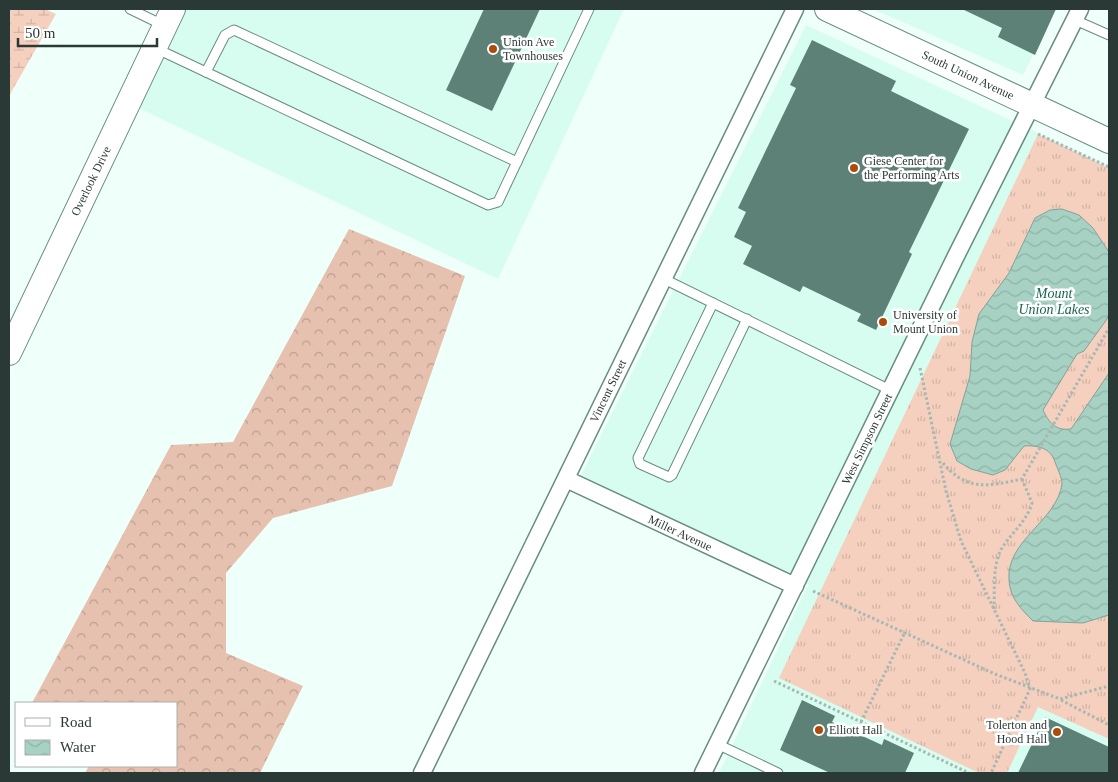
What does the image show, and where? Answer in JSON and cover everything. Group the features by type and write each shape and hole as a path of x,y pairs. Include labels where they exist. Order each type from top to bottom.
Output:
{"street":[{"name":"Vincent Street","path":"422,773 795,9"},
{"name":"South Union Avenue","path":"827,9 1109,141"},
{"name":"West Simpson Street","path":"703,773 890,390 1077,14"},
{"name":"Overlook Drive","path":"9,353 169,18"},
{"name":"Miller Avenue","path":"566,479 795,586"}],"lane":[{"path":"130,9 169,18"},
{"path":"154,48 488,205 498,202 588,9"},
{"path":"1077,14 1109,35"},
{"path":"206,72 225,35 234,30 516,162"},
{"path":"662,278 890,390"},
{"path":"713,303 638,458 640,464 663,475 668,477 672,475 747,319"},
{"path":"718,744 778,773"}],"path":[{"path":"1038,134 1109,167"},
{"path":"941,462 950,473 985,487 1022,480 1108,335 1109,328"},
{"path":"906,360 920,368 946,491 961,542 1025,673 1030,689 991,773"},
{"path":"994,609 996,565 1002,548 1029,514 1032,503 1022,480"},
{"path":"813,591 1030,689 1060,699 1109,725"},
{"path":"861,722 905,632"},
{"path":"774,681 970,773"},
{"path":"1060,699 1109,686"}],"shaded area":[{"path":"173,9 624,9 498,279 128,103"},
{"path":"873,9 1056,9 1023,75"},
{"name":"University of Mount Union","path":"806,25 1109,166 1109,773 719,773 808,585 580,477"}],"green space":[{"path":"9,9 45,9 56,14 9,96"},
{"path":"1038,134 1109,168 1109,739 1038,707 1007,773 979,773 779,678"},
{"path":"349,229 465,276 392,486 273,518 226,573 226,653 303,686 260,773 85,773 88,767 178,767 178,702 33,702 171,445 233,442"}],"water":[{"name":"Mount Union Lakes","path":"1062,209 1079,215 1093,228 1109,252 1109,313 1107,319 1084,351 1077,354 1043,410 1054,425 1061,429 1071,429 1109,373 1109,615 1083,623 1033,621 1017,603 1011,592 1009,580 1010,566 1015,553 1051,509 1058,497 1062,481 1053,457 1043,448 1024,446 1005,470 993,475 971,469 957,461 950,444 970,376 972,342 979,314 1009,273 1035,218 1050,210"}],"building":[{"name":"Union Ave Townhouses","path":"484,9 540,9 492,111 446,90"},
{"path":"962,9 1056,9 1035,55 998,37 1002,28"},
{"name":"Giese Center for the Performing Arts","path":"812,40 896,81 891,91 969,129 909,252 912,254 876,330 857,321 861,314 803,286 800,292 743,264 752,246 734,237 746,212 738,208 796,88 790,85"},
{"name":"Elliott Hall","path":"802,700 835,716 832,722 882,745 884,739 914,753 905,773 830,773 780,750"},
{"name":"Tolerton and Hood Hall","path":"1045,717 1109,747 1109,773 1018,773"}],"place":[{"name":"Union Ave Townhouses","path":"493,49"},
{"name":"Giese Center for the Performing Arts","path":"854,168"},
{"name":"University of Mount Union","path":"883,322"},
{"name":"Elliott Hall","path":"819,730"},
{"name":"Tolerton and Hood Hall","path":"1057,732"}]}
